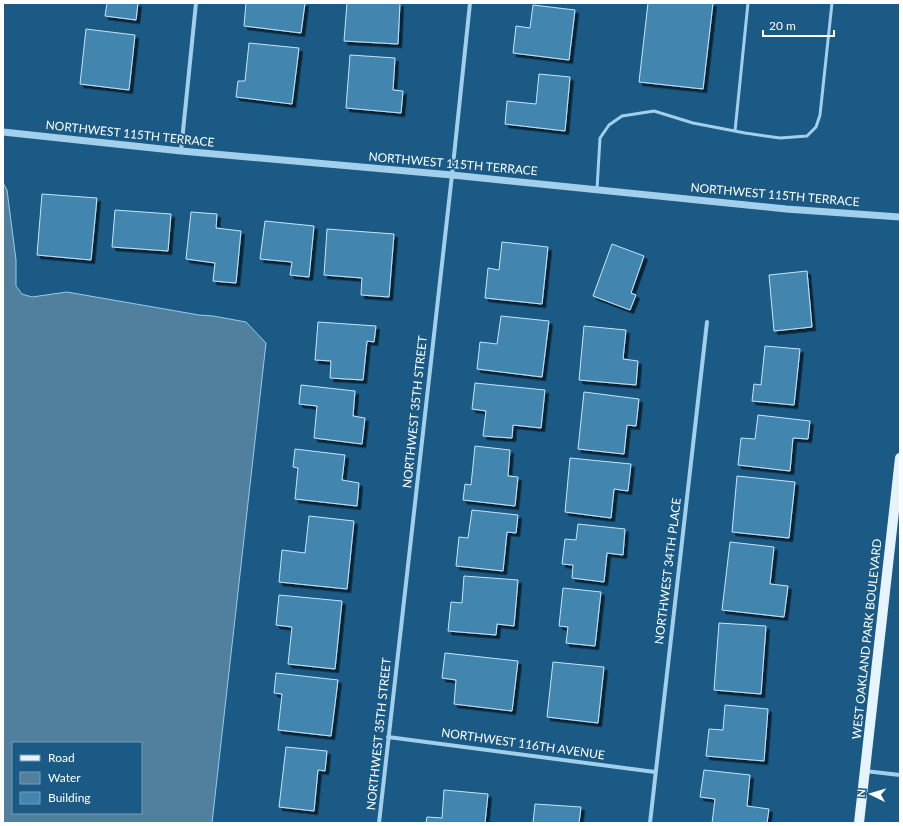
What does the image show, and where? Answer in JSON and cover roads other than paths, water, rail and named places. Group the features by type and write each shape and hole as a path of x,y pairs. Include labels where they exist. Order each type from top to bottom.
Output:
{"main road":[{"name":"WEST OAKLAND PARK BOULEVARD","path":"859,823 900,458"}],"street":[{"path":"181,150 196,3"},
{"name":"NORTHWEST 35TH STREET","path":"379,823 470,3"},
{"name":"NORTHWEST 115TH TERRACE","path":"3,132 597,189 786,209 900,217"},
{"name":"NORTHWEST 34TH PLACE","path":"650,823 706,322"},
{"name":"NORTHWEST 116TH AVENUE","path":"388,737 655,772"},
{"path":"865,771 900,775"}],"lane":[{"path":"735,131 748,3"},
{"path":"597,189 600,138 609,125 622,116 654,111 693,123 735,131 780,138 807,136 816,127 820,115 832,3"}],"water":[{"path":"3,183 7,190 16,260 16,286 22,294 32,297 67,292 246,322 266,343 212,823 3,823"}]}
